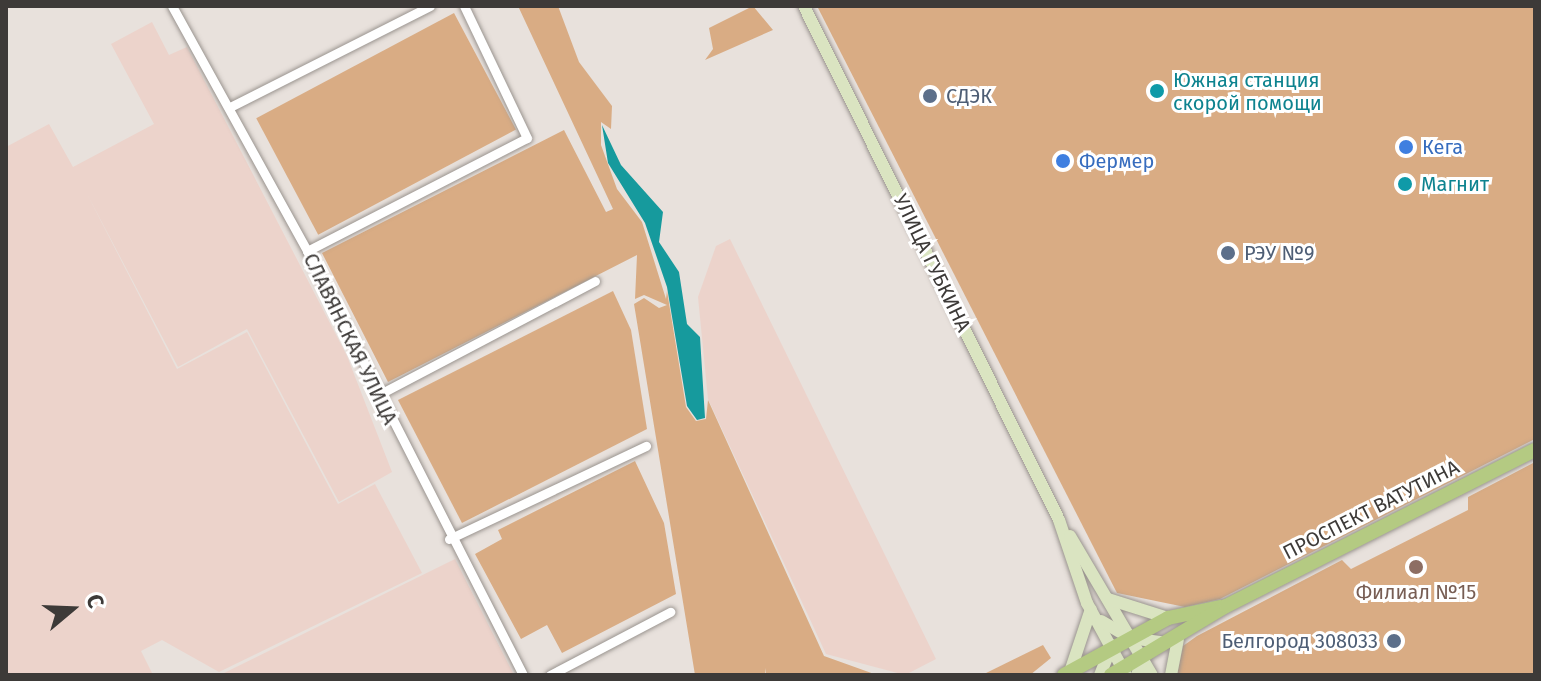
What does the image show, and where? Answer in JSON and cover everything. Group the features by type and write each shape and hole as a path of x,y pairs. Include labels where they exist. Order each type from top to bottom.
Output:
{"main road":[{"name":"УЛИЦА ГУБКИНА","path":"804,6 1059,520 1152,675"},
{"name":"ПРОСПЕКТ ВАТУТИНА","path":"1120,673 1226,606 1535,450"},
{"name":"УЛИЦА ГУБКИНА","path":"1059,520 1093,613 1112,648"},
{"path":"1111,604 1112,648 1120,673 1075,672 1093,613 1111,604 1164,620"},
{"name":"ПРОСПЕКТ ВАТУТИНА","path":"1075,672 1164,620 1226,606"},
{"path":"1093,613 1113,631 1131,638 1148,643 1175,641"},
{"path":"1164,620 1160,637 1175,641"},
{"path":"1143,658 1148,643 1164,620"},
{"path":"1171,675 1175,641"}],"street":[{"name":"СЛАВЯНСКАЯ УЛИЦА","path":"172,6 307,251 449,539 523,675"},
{"path":"230,107 430,6"},
{"path":"307,251 527,138 464,6"},
{"path":"378,395 595,281"},
{"path":"449,539 646,446"},
{"path":"550,675 670,612"}],"shaded area":[{"path":"518,6 558,6 579,62 612,106 611,129 601,122 601,145 617,189 642,222 666,299 667,291 686,407 696,421 706,419 708,400 824,656 877,675 766,675 766,668 765,675 695,675 634,304 644,298 659,308 667,305 644,295 635,299 637,255 388,382 322,253 564,130 606,212 613,209"},
{"path":"753,6 773,30 705,60 713,49 709,28"},
{"path":"817,6 1535,6 1535,439 1220,599 1185,607 1117,593"},
{"path":"454,13 516,130 318,235 256,118"},
{"path":"152,22 169,55 187,47 347,356 392,472 339,502 247,329 178,367 86,192 177,369 247,332 338,504 375,484 422,573 219,672 162,640 141,651 153,675 6,675 6,147 49,124 73,167 154,124 111,44"},
{"path":"730,239 936,659 905,675 826,654 708,399 698,297 716,246"},
{"path":"613,291 631,330 647,429 462,523 398,400"},
{"path":"635,461 664,523 676,594 562,653 547,625 521,639 475,554 502,539 498,530"},
{"path":"1535,462 1535,675 1177,675 1183,646 1197,636 1342,560 1351,569 1468,510 1468,497"},
{"path":"455,559 514,675 224,673"},
{"path":"1043,645 1051,658 1030,675 982,675"}],"water":[{"path":"602,125 621,165 663,212 659,242 679,272 687,324 700,337 705,418 697,420 687,406 667,287 645,223 608,163"}],"place":[{"name":"Южная станция скорой помощи","path":"1157,91"},
{"name":"СДЭК","path":"930,96"},
{"name":"Кега","path":"1406,147"},
{"name":"Фермер","path":"1063,161"},
{"name":"Магнит","path":"1405,184"},
{"name":"РЭУ №9","path":"1228,253"},
{"name":"Филиал №15","path":"1416,567"},
{"name":"Белгород 308033","path":"1394,641"}]}
